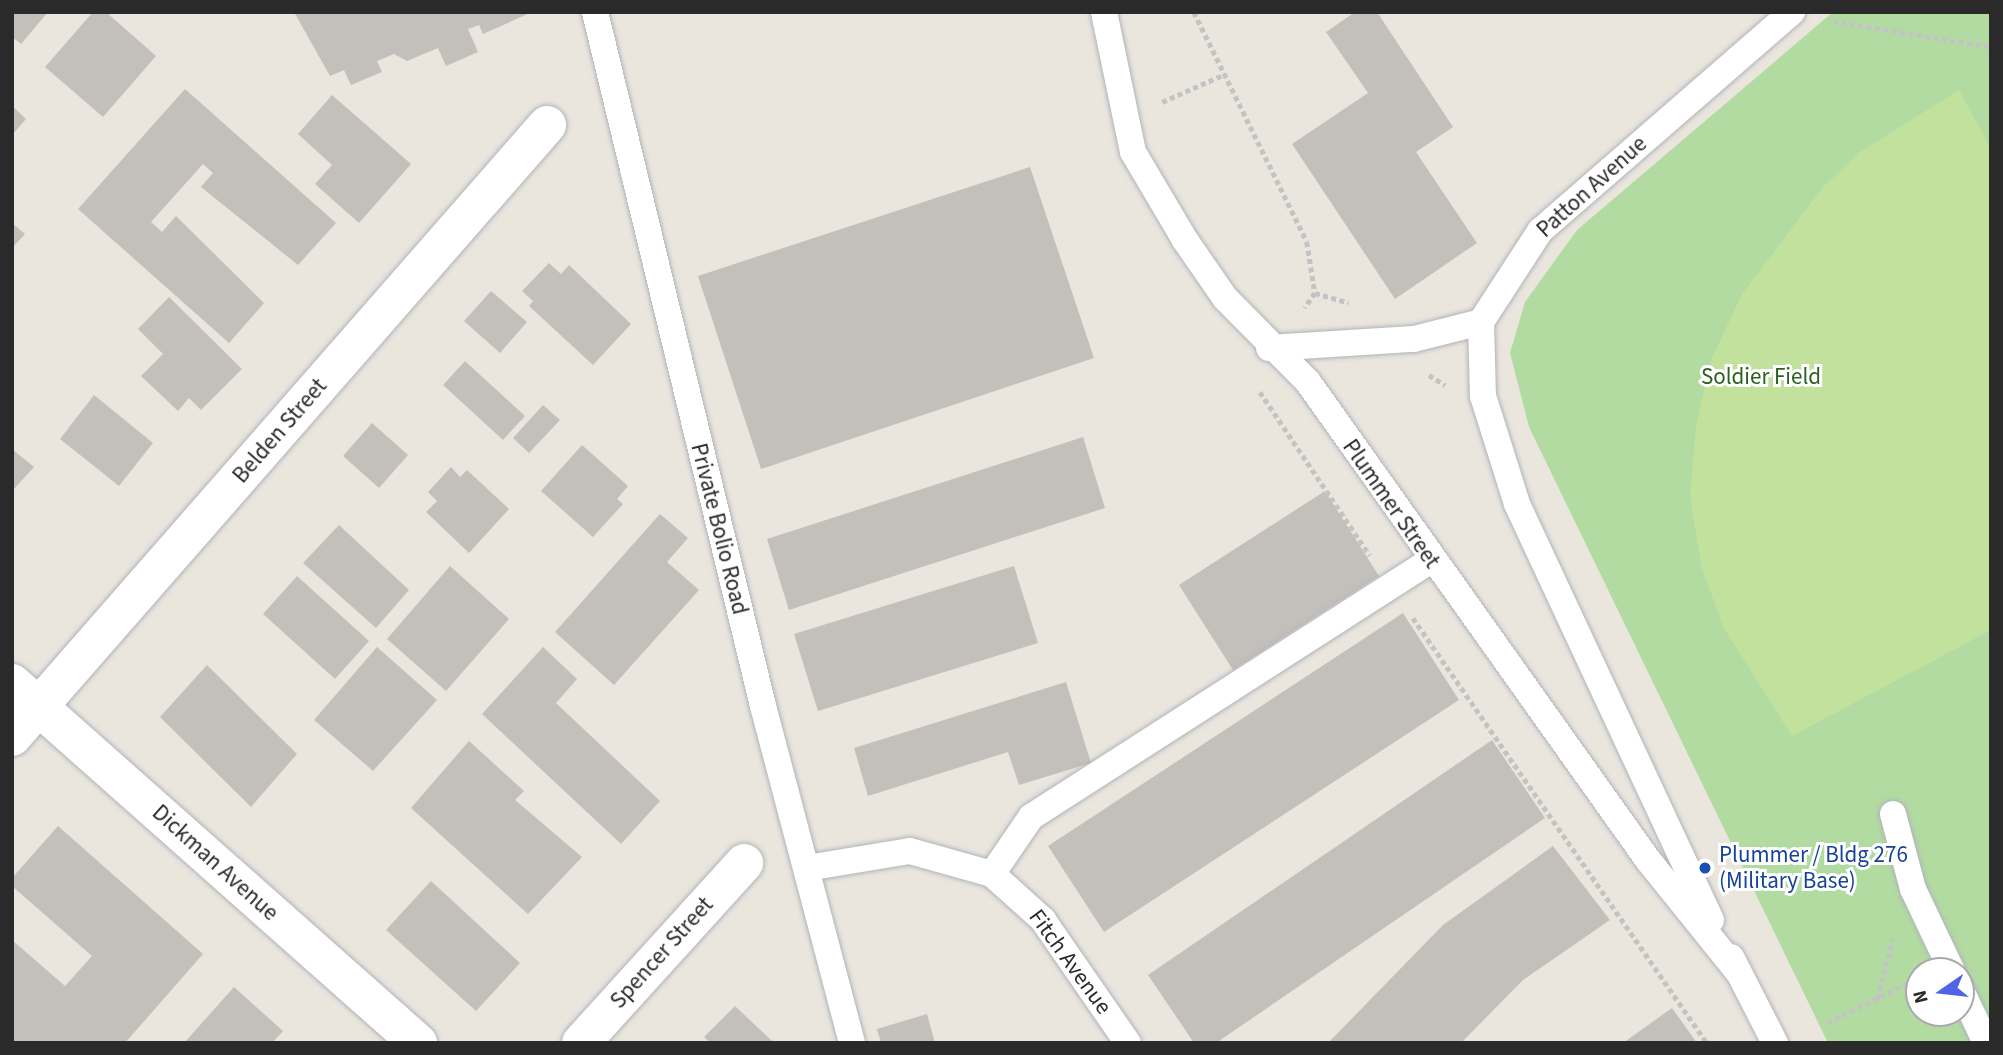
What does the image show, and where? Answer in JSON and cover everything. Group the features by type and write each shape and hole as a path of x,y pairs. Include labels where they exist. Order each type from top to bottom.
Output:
{"street":[{"name":"Belden Street","path":"12,737 26,695 547,125"},
{"name":"Dickman Avenue","path":"26,695 418,1043"},
{"name":"Spencer Street","path":"581,1043 744,863"}],"lane":[{"name":"Private Bolio Road","path":"595,12 852,1043"},
{"name":"Plummer Street","path":"1104,12 1121,113 1160,200 1225,298 1269,348 1307,383 1430,561 1648,860 1738,972"},
{"name":"Patton Avenue","path":"1481,323 1540,231 1792,12"},
{"name":"Plummer Street","path":"1481,323 1483,396 1517,504 1656,813 1775,1043"},
{"path":"1269,348 1414,339 1481,323"},
{"path":"992,874 1031,817 1430,561"},
{"path":"1894,814 1913,889 1945,957"},
{"name":"Fitch Avenue","path":"807,867 909,851 992,874 1042,920 1128,1043"},
{"path":"1975,1020 1986,1043"}],"path":[{"path":"1194,12 1307,242 1315,293 1304,307 1306,344"},
{"path":"1833,21 1991,50"},
{"path":"1121,113 1183,96 1225,74"},
{"path":"1255,384 1390,586 1707,1043"},
{"path":"1827,1023 1905,984"}],"green space":[{"name":"Soldier Field","path":"1833,12 1991,12 1991,1043 1828,1043 1529,427 1510,353 1525,302 1577,230"},
{"path":"1959,90 1991,149 1991,630 1792,736 1723,627 1701,565 1690,495 1696,426 1711,360 1742,294 1823,187 1860,152"}],"building":[{"path":"12,12 48,12 21,44 12,37"},
{"path":"93,12 106,12 156,56 103,117 45,67"},
{"path":"294,12 532,12 483,34 479,25 468,29 478,52 446,66 438,48 407,61 394,54 377,61 382,72 351,85 344,70 330,76"},
{"path":"1355,12 1377,12 1453,127 1416,152 1477,243 1395,299 1292,144 1368,93 1326,32"},
{"path":"185,89 336,223 298,265 201,187 213,173 203,164 151,222 162,232 176,216 264,303 229,343 78,209"},
{"path":"332,95 411,164 359,223 315,184 332,165 298,134"},
{"path":"12,106 26,119 12,135"},
{"path":"1030,167 1094,358 761,469 698,276"},
{"path":"12,223 25,234 12,248"},
{"path":"549,263 561,274 569,265 631,324 593,365 529,306 533,301 522,291"},
{"path":"491,291 527,322 500,353 464,321"},
{"path":"169,297 242,369 201,410 189,398 178,411 141,376 163,354 138,329"},
{"path":"465,361 525,416 503,440 443,385"},
{"path":"94,395 153,443 119,486 60,439"},
{"path":"543,405 560,420 529,453 513,438"},
{"path":"372,423 408,455 379,488 343,456"},
{"path":"1083,437 1105,508 789,610 767,539"},
{"path":"582,445 628,486 617,499 623,504 593,537 541,491"},
{"path":"12,449 34,467 14,489 12,488"},
{"path":"451,467 460,477 467,470 509,509 469,553 426,512 437,501 428,492"},
{"path":"1325,491 1379,576 1233,670 1179,585"},
{"path":"660,514 688,538 667,562 699,590 614,685 555,632"},
{"path":"339,525 409,590 376,628 303,563"},
{"path":"450,566 509,619 446,691 387,639"},
{"path":"1014,566 1038,643 818,711 794,634"},
{"path":"297,576 369,641 335,679 263,614"},
{"path":"1403,613 1459,700 1104,932 1048,846"},
{"path":"377,647 437,700 373,771 314,720"},
{"path":"543,647 577,679 556,703 660,801 621,844 482,714"},
{"path":"207,665 297,754 251,807 160,717"},
{"path":"1066,682 1091,763 1019,785 1008,752 868,796 854,748"},
{"path":"1492,740 1545,818 1216,1043 1194,1043 1148,975"},
{"path":"469,741 524,791 515,800 582,857 528,914 411,808"},
{"path":"58,826 203,954 125,1043 12,1043 12,940 65,986 92,956 12,886 12,878"},
{"path":"1553,846 1610,920 1523,980 1461,1043 1328,1043 1443,925"},
{"path":"431,881 520,963 476,1011 386,930"},
{"path":"234,987 283,1031 272,1043 184,1043"},
{"path":"735,1006 774,1043 710,1043 704,1037"},
{"path":"1672,1008 1697,1043 1623,1043"},
{"path":"927,1014 935,1043 881,1043 877,1029"}],"place":[{"name":"Plummer / Bldg 276 (Military Base)","path":"1705,868"}]}
